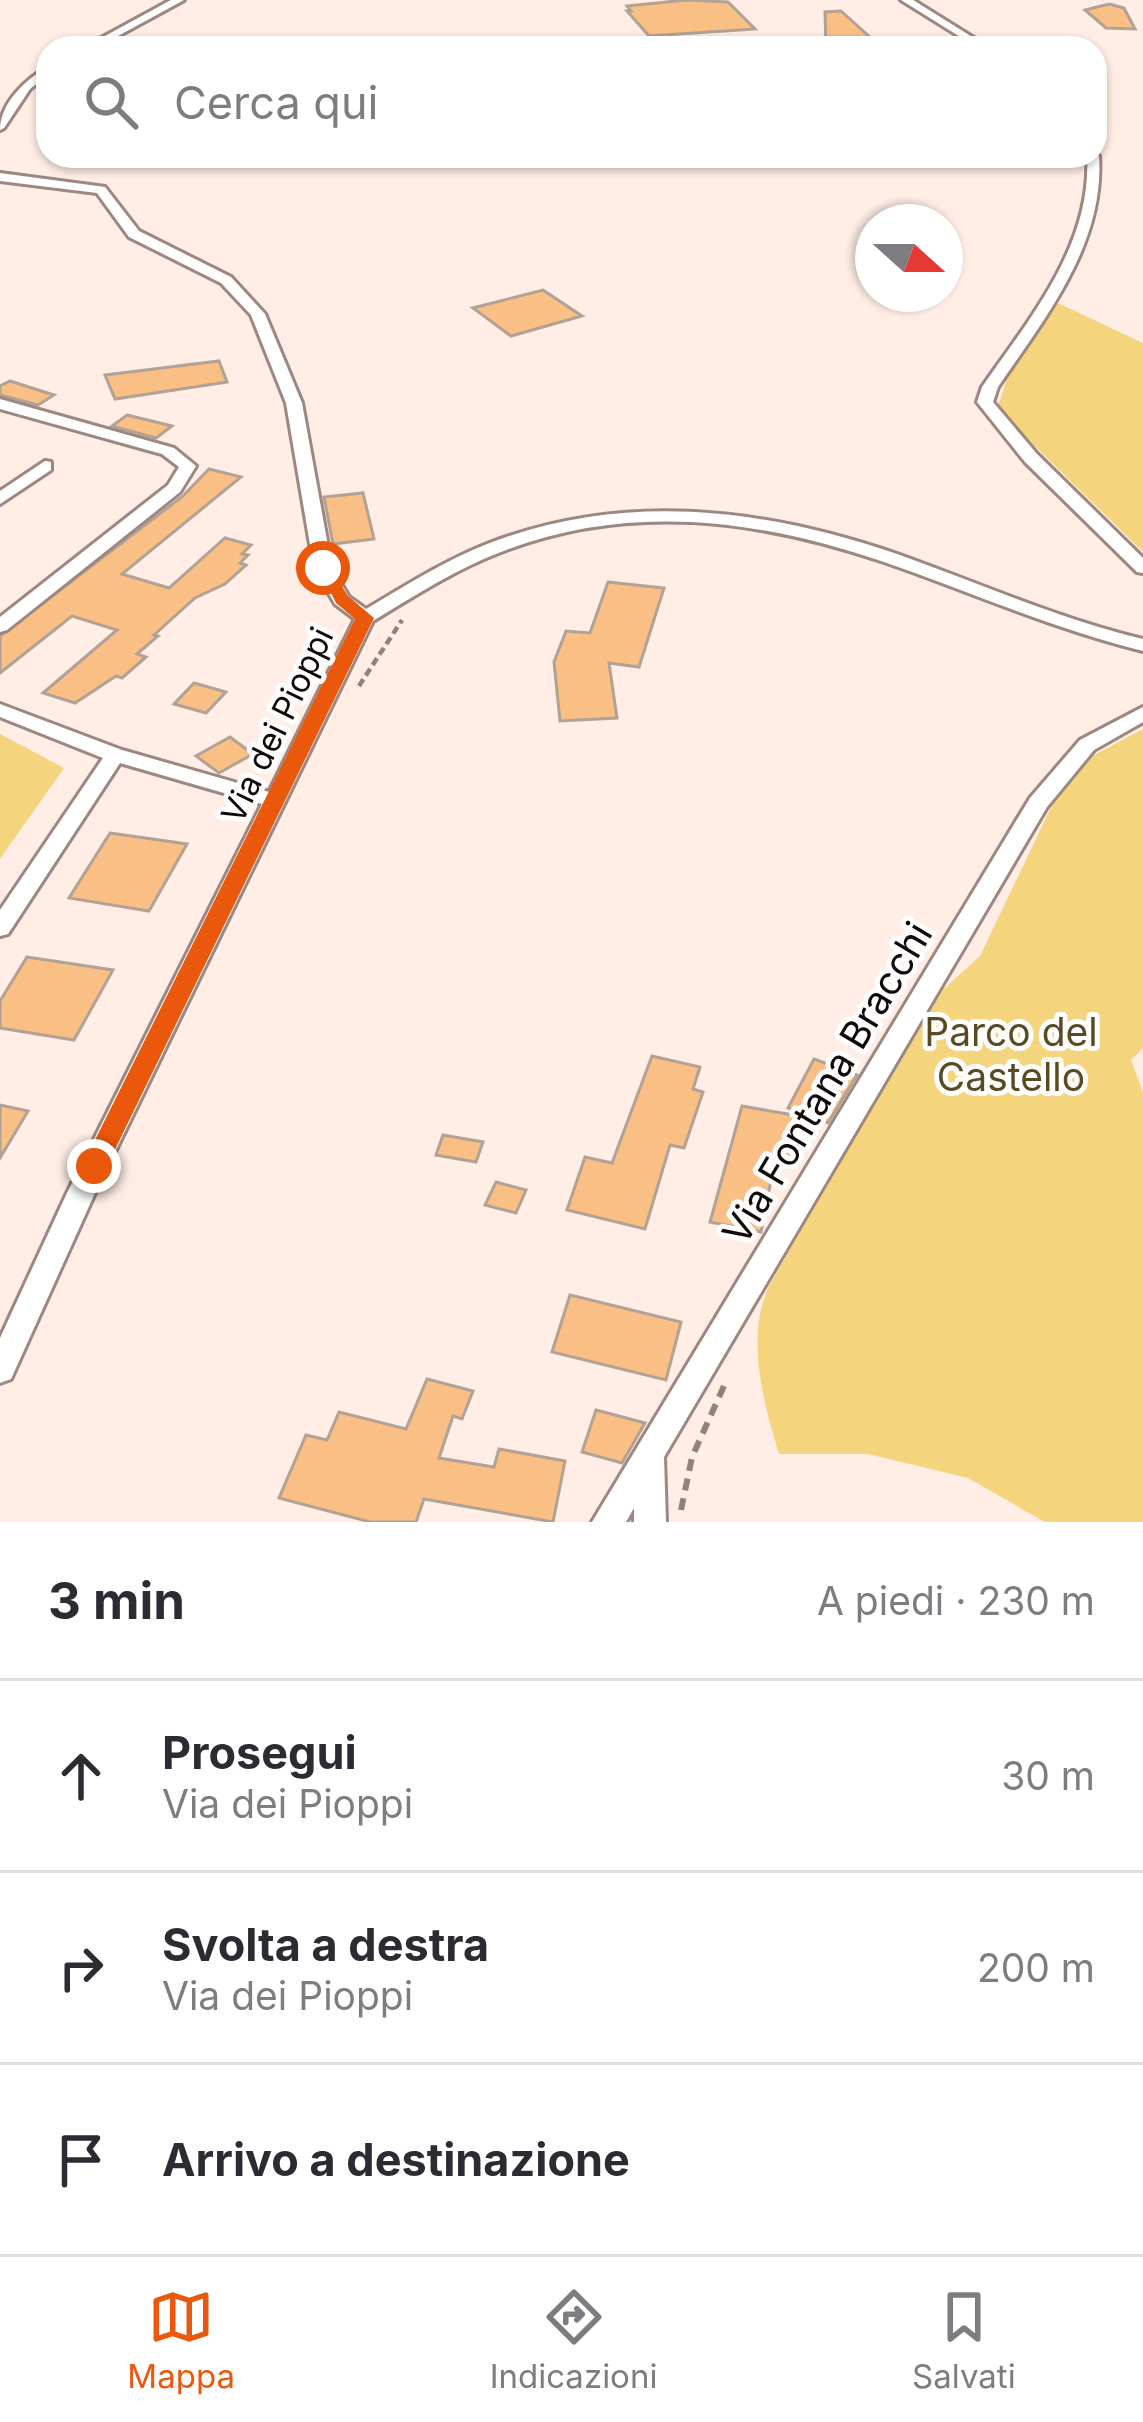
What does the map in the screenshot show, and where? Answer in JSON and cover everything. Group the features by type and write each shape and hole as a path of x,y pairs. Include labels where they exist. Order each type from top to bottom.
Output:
{"street":[{"path":"111,36 179,0"},
{"path":"906,0 965,36"},
{"path":"0,126 36,79"},
{"path":"1094,168 1096,197 1058,284 990,386 985,402 1030,458 1143,568"},
{"name":"Via dei Pioppi","path":"0,177 101,190 134,234 211,271 241,292 263,324 290,386 323,568 342,600 365,618 81,1193 0,1370"},
{"path":"0,404 168,452 188,466 174,488 0,626"},
{"path":"0,499 45,466"},
{"path":"365,618 446,568 500,542 593,517 675,511 748,518 818,535 1032,615 1143,645"},
{"path":"0,710 115,754 277,801"},
{"name":"Via Fontana Bracchi","path":"608,1522 1038,803 1087,745 1143,713"},
{"path":"0,928 115,754"},
{"path":"649,1458 650,1522"}],"path":[{"path":"351,698 412,608"}],"green space":[{"path":"1060,304 1143,343 1143,552 997,409 1007,379 1051,305"},
{"name":"Parco del Castello","path":"1143,729 1143,1048 1131,1060 1143,1092 1143,1522 1045,1522 968,1478 868,1454 779,1454 758,1349 768,1288 935,997 980,956 1058,793 1094,755"},
{"path":"0,734 64,768 0,859"}],"building":[{"path":"686,0 728,2 755,29 649,36 627,11 631,11 627,6"},
{"path":"1109,4 1124,8 1135,29 1106,28 1085,10"},
{"path":"841,11 869,36 826,36 825,12"},
{"path":"543,290 582,316 511,336 473,308"},
{"path":"219,361 227,382 115,399 105,375"},
{"path":"10,381 54,395 38,405 0,395 0,386"},
{"path":"127,415 172,426 156,438 112,426"},
{"path":"209,469 241,477 122,574 169,588 225,538 251,545 242,554 248,555 240,563 246,565 225,584 195,598 154,635 158,636 137,654 146,657 122,678 116,676 75,703 43,693 117,630 72,616 0,673 0,636 183,496"},
{"path":"363,493 374,539 333,544 324,497"},
{"path":"608,582 664,588 639,667 609,663 617,718 560,721 554,662 566,631 590,633"},
{"path":"194,683 226,692 206,713 174,704"},
{"path":"230,737 253,754 219,773 196,756"},
{"path":"110,833 187,844 149,911 69,898"},
{"path":"27,957 113,970 74,1040 0,1028 0,1001"},
{"path":"652,1056 700,1067 693,1089 703,1092 684,1148 670,1145 645,1229 567,1210 585,1157 612,1163"},
{"path":"814,1059 857,1075 828,1123 788,1108"},
{"path":"0,1105 28,1111 0,1158"},
{"path":"742,1106 799,1116 790,1168 774,1165 761,1232 710,1222"},
{"path":"443,1135 483,1142 476,1162 436,1155"},
{"path":"496,1182 526,1190 516,1213 485,1205"},
{"path":"570,1295 681,1322 666,1380 552,1352"},
{"path":"427,1379 473,1391 462,1419 453,1416 439,1458 494,1467 499,1449 565,1461 553,1522 424,1499 416,1522 370,1522 279,1498 306,1435 327,1440 339,1412 406,1429"},
{"path":"596,1410 645,1423 622,1463 582,1452"}],"route":[{"path":"94,1166 365,618 342,600 323,568"}]}
